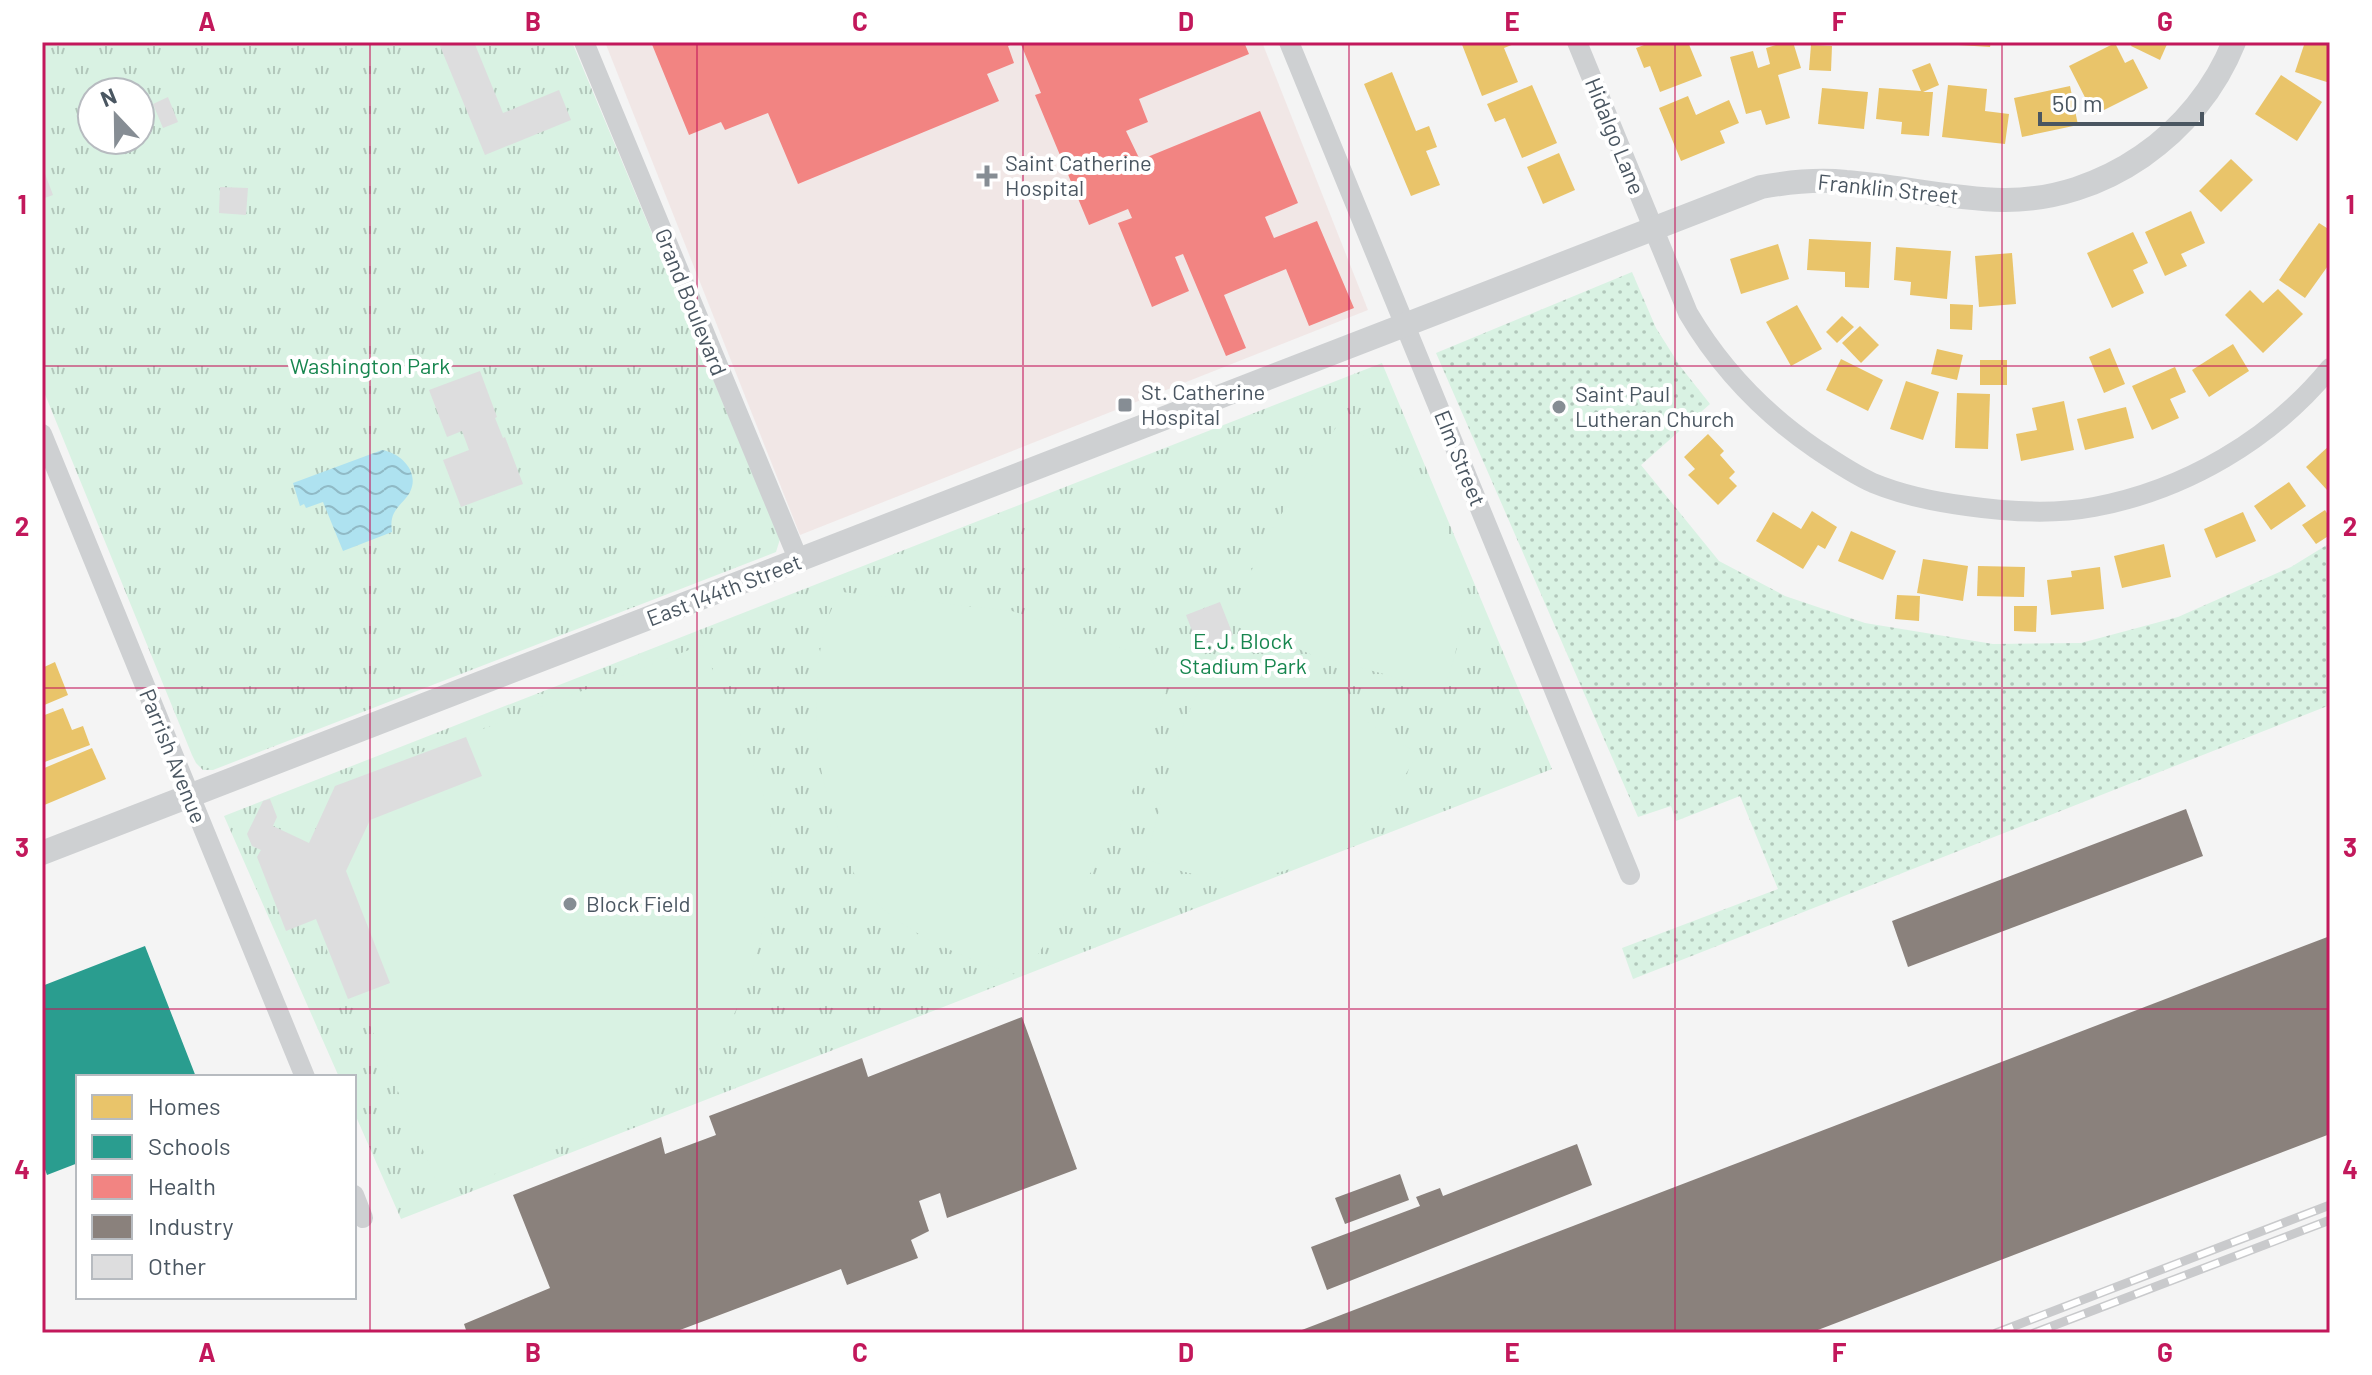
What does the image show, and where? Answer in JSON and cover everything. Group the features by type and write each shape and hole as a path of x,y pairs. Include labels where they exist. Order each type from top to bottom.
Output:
{"street":[{"name":"Grand Boulevard","path":"584,42 799,561"},
{"name":"Elm Street","path":"1289,42 1630,875"},
{"name":"Hidalgo Lane","path":"1577,42 1688,313 1706,343 1739,385 1764,410 1837,464 1873,483 1917,497 2005,512 2093,508 2184,480 2230,456 2298,403 2330,368"},
{"name":"Franklin Street","path":"1405,325 1761,187 1794,182 1845,182 2002,200 2031,199 2067,191 2124,168 2175,130 2213,83 2234,42"},
{"name":"East 144th Street","path":"42,853 1405,325"},
{"name":"Parrish Avenue","path":"42,434 304,1075"},
{"path":"356,1200 363,1218"}],"shaded area":[{"name":"Saint Catherine Hospital","path":"605,42 1262,42 1368,310 800,535"}],"green space":[{"name":"Washington Park","path":"42,42 572,42 780,539 776,552 213,770 203,770 192,755 42,387"},
{"path":"1632,272 1656,328 1680,366 1710,404 1641,465 1719,561 1785,596 1865,623 1993,644 2081,643 2178,617 2291,567 2330,543 2330,705 1633,979 1622,948 1778,889 1740,796 1676,821 1671,806 1638,817 1436,353"},
{"name":"E. J. Block Stadium Park","path":"1382,363 1552,769 401,1219 356,1117 356,1075 338,1075 224,816"},
{"path":"1340,421 1376,444 1407,471 1431,501 1448,534 1459,570 1462,609 1456,649 1443,690 1310,654 1243,625 1236,609 1262,545"},
{"path":"842,592 1012,611 1151,658 1166,692 1120,827 1022,976 956,953 912,930 875,901 855,875 825,788 818,750 816,703 820,652 832,608"},
{"name":"Block Field","path":"702,645 759,779 770,820 772,884 755,963 739,1004 724,1035 706,1060 623,1121 442,1195 358,997 347,1001 296,872 336,785"},
{"path":"1232,651 1299,679 1418,754 1380,808 1330,850 1302,865 1272,874 1239,878 1197,875 1146,859 1180,732 1213,659"}],"water":[{"path":"382,450 402,459 411,471 410,492 394,513 392,532 343,551 323,502 306,508 304,504 300,506 293,483"}],"building: Homes":[{"path":"1461,42 1519,42 1504,48 1518,82 1482,96"},
{"path":"1652,42 1688,42 1702,76 1660,92 1650,66 1644,68 1636,48"},
{"path":"1793,42 1801,68 1778,75 1790,118 1766,125 1761,110 1746,114 1730,57 1753,51 1758,68 1770,64 1766,48"},
{"path":"1943,42 1991,42 1990,47"},
{"path":"2133,42 2168,42 2160,60 2131,46"},
{"path":"2305,42 2330,42 2330,83 2295,72"},
{"path":"2115,43 2125,63 2133,59 2148,88 2094,115 2069,66"},
{"path":"1811,45 1832,46 1831,71 1809,70"},
{"path":"1930,63 1939,85 1923,92 1933,92 1929,136 1901,134 1902,122 1876,119 1879,88 1921,91 1912,70"},
{"path":"1392,72 1416,131 1429,126 1437,147 1426,151 1440,185 1411,196 1364,84"},
{"path":"2281,75 2322,102 2297,141 2255,114"},
{"path":"1532,85 1557,143 1522,158 1505,118 1495,122 1487,104"},
{"path":"1948,85 1987,89 1985,111 2009,114 2005,144 1942,137"},
{"path":"2070,86 2078,125 2022,137 2014,98"},
{"path":"1822,88 1868,92 1864,129 1818,124"},
{"path":"1688,96 1696,115 1729,100 1739,123 1720,131 1725,143 1681,161 1659,108"},
{"path":"1559,153 1575,190 1543,204 1527,167"},
{"path":"2231,159 2253,180 2221,212 2199,191"},
{"path":"2191,211 2205,243 2181,254 2187,266 2165,276 2145,232"},
{"path":"2319,223 2330,230 2330,263 2305,298 2279,280"},
{"path":"2133,232 2148,263 2133,270 2144,293 2112,308 2087,253"},
{"path":"1809,239 1871,242 1869,288 1845,287 1845,272 1807,270"},
{"path":"1778,244 1789,279 1741,294 1730,259"},
{"path":"1896,247 1951,251 1947,299 1910,295 1911,282 1894,280"},
{"path":"2012,253 2016,304 1979,307 1975,256"},
{"path":"2278,289 2303,314 2263,353 2225,315 2250,290 2263,303"},
{"path":"1950,304 1973,305 1972,330 1950,329"},
{"path":"1797,305 1822,349 1791,366 1766,322"},
{"path":"1842,316 1854,327 1837,343 1826,332"},
{"path":"1860,326 1879,345 1861,363 1842,343"},
{"path":"2233,344 2249,371 2209,397 2192,370"},
{"path":"2110,348 2125,384 2104,393 2089,357"},
{"path":"1937,349 1963,355 1957,380 1931,374"},
{"path":"1841,359 1883,380 1868,411 1826,390"},
{"path":"1980,360 2007,360 2007,385 1980,385"},
{"path":"2175,367 2186,392 2170,399 2179,418 2152,430 2132,386"},
{"path":"1906,381 1939,392 1923,440 1890,429"},
{"path":"1957,393 1990,394 1988,449 1955,448"},
{"path":"2064,401 2074,450 2021,461 2016,434 2037,430 2032,408"},
{"path":"2126,407 2134,438 2085,450 2077,419"},
{"path":"1708,434 1724,451 1720,455 1735,472 1729,478 1737,486 1718,505 1688,475 1695,469 1684,457"},
{"path":"2330,445 2330,487 2327,490 2306,467"},
{"path":"2289,482 2306,506 2271,530 2254,506"},
{"path":"2325,510 2330,518 2330,535 2316,544 2302,525"},
{"path":"1812,511 1837,527 1825,549 1818,545 1803,569 1756,541 1773,512 1801,529"},
{"path":"2243,512 2256,541 2216,558 2204,529"},
{"path":"1851,531 1896,551 1883,580 1838,561"},
{"path":"2164,544 2171,577 2122,588 2114,556"},
{"path":"1923,559 1968,566 1963,601 1917,593"},
{"path":"1978,566 2025,567 2024,597 1977,596"},
{"path":"2100,567 2104,609 2051,615 2047,580 2072,577 2071,571"},
{"path":"1897,595 1920,596 1919,621 1895,619"},
{"path":"2014,606 2037,606 2036,632 2014,631"},
{"path":"55,662 68,695 42,706 42,668"},
{"path":"63,708 72,730 83,726 90,745 42,763 42,716"},
{"path":"92,748 106,779 42,806 42,769"}],"building: Schools":[{"path":"145,946 195,1075 76,1075 76,1164 47,1175 42,1161 42,986"}],"building: Health":[{"path":"651,42 1017,42 1008,46 1014,63 987,74 999,101 798,184 768,113 725,130 721,122 689,135"},
{"path":"1020,42 1244,42 1249,54 1139,99 1148,122 1126,131 1140,160 1260,111 1298,203 1265,217 1274,238 1317,221 1354,308 1309,326 1286,269 1224,295 1246,348 1226,356 1183,254 1175,257 1189,291 1152,307 1118,223 1132,218 1128,209 1089,225 1035,95 1041,93"}],"building: Industry":[{"path":"2186,809 2203,856 1908,967 1892,921"},
{"path":"2330,936 2330,1134 1810,1333 1294,1333"},
{"path":"1022,1017 1077,1169 947,1218 940,1193 919,1201 929,1231 911,1240 918,1258 847,1285 841,1269 672,1333 467,1333 464,1324 550,1288 513,1195 661,1137 665,1154 716,1135 709,1116 862,1058 868,1077"},
{"path":"1577,1144 1592,1185 1327,1290 1311,1247 1420,1206 1416,1197 1440,1188 1443,1196"},
{"path":"1400,1174 1409,1200 1345,1224 1335,1198"}],"building: Other":[{"path":"450,42 474,42 503,113 559,90 571,120 485,155 440,46"},
{"path":"168,97 178,122 163,128 156,103"},
{"path":"42,166 53,195 42,199"},
{"path":"220,187 248,188 246,215 219,213"},
{"path":"480,371 495,418 523,484 461,507 443,460 469,450 462,431 447,437 429,390"},
{"path":"1220,602 1233,635 1199,649 1186,615"},
{"path":"466,737 482,776 370,820 346,871 390,983 348,999 316,919 286,931 257,857 261,850 252,846 247,834 263,801 270,799 277,817 273,826 309,843 335,786"}],"railway":[{"path":"1996,1333 2330,1205"},
{"path":"2034,1333 2330,1220"}],"place":[{"name":"Saint Catherine Hospital","path":"987,176"},
{"name":"St. Catherine Hospital","path":"1125,405"},
{"name":"Saint Paul Lutheran Church","path":"1559,407"},
{"name":"Block Field","path":"570,904"}]}
